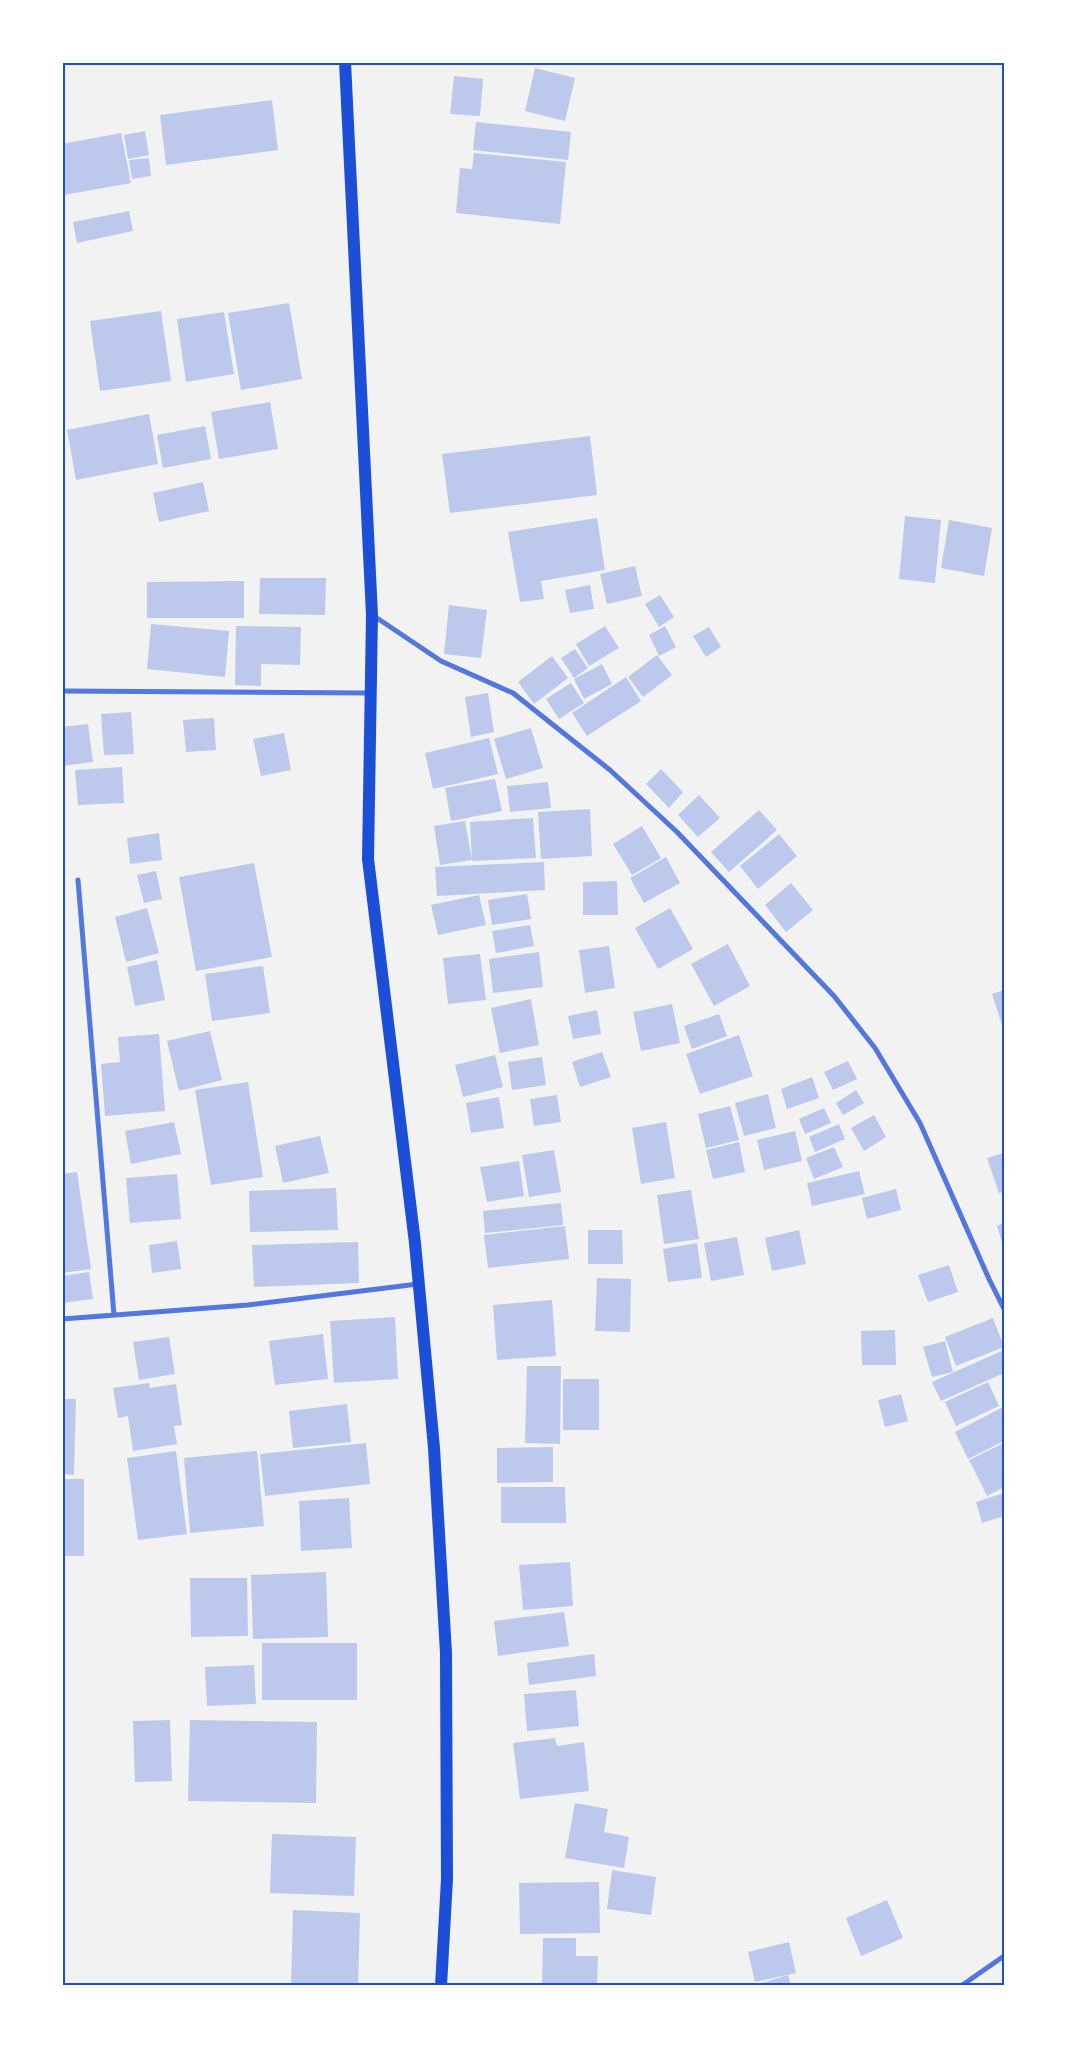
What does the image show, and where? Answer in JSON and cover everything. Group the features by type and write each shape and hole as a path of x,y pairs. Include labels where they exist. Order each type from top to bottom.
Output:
{"main road":[{"path":"345,62 372,615 369,692 368,859 419,1284 434,1448 446,1653 447,1879 441,1986"}],"street":[{"path":"372,615 441,661 513,693 610,770 702,857 834,996 875,1048 920,1122 1004,1309"},
{"path":"62,691 369,692"},
{"path":"78,880 114,1316"},
{"path":"62,1319 248,1305 419,1284"},
{"path":"961,1986 1004,1956"}],"building":[{"path":"535,68 575,78 565,121 525,111"},
{"path":"454,76 483,79 480,116 450,114"},
{"path":"272,100 278,150 166,165 160,115"},
{"path":"476,122 571,132 568,160 473,150"},
{"path":"145,131 149,155 128,159 124,135"},
{"path":"121,133 131,183 64,195 62,144"},
{"path":"474,153 566,162 560,224 456,213 460,168 472,169"},
{"path":"149,158 151,176 132,179 129,160"},
{"path":"129,211 133,231 77,243 73,222"},
{"path":"289,303 302,379 241,390 228,313"},
{"path":"161,311 171,381 100,391 90,321"},
{"path":"224,312 234,374 186,382 177,319"},
{"path":"270,402 278,449 219,459 211,412"},
{"path":"149,414 158,464 76,480 67,430"},
{"path":"205,426 211,459 163,468 157,435"},
{"path":"590,436 597,495 450,513 442,454"},
{"path":"203,482 209,511 159,522 153,493"},
{"path":"905,516 941,520 935,583 899,579"},
{"path":"597,518 605,570 541,581 544,599 520,602 508,532"},
{"path":"949,520 992,528 984,576 941,568"},
{"path":"635,566 642,596 607,604 600,574"},
{"path":"260,578 326,578 325,615 259,614"},
{"path":"244,581 244,618 147,618 147,582"},
{"path":"590,585 594,609 570,613 565,590"},
{"path":"660,595 674,617 659,627 645,604"},
{"path":"449,605 487,610 481,658 444,654"},
{"path":"151,624 229,631 225,677 147,669"},
{"path":"236,626 301,627 300,665 261,664 261,686 235,685"},
{"path":"605,626 619,648 589,666 576,644"},
{"path":"665,626 676,647 659,656 649,635"},
{"path":"709,627 721,647 706,657 693,636"},
{"path":"575,649 588,668 574,678 561,658"},
{"path":"657,655 672,675 643,697 628,677"},
{"path":"552,656 568,678 534,704 518,682"},
{"path":"602,664 612,684 584,699 574,679"},
{"path":"626,677 641,701 587,736 572,713"},
{"path":"571,683 584,703 559,719 546,699"},
{"path":"488,693 494,732 471,737 465,697"},
{"path":"131,712 134,754 104,755 101,714"},
{"path":"214,718 216,750 186,752 183,720"},
{"path":"88,724 93,762 62,766 62,727"},
{"path":"531,728 543,768 506,779 494,739"},
{"path":"284,733 291,770 261,776 253,739"},
{"path":"489,738 498,774 433,789 425,753"},
{"path":"122,767 124,803 78,805 75,770"},
{"path":"661,769 683,792 669,808 646,784"},
{"path":"495,779 502,811 451,821 445,788"},
{"path":"548,782 551,808 510,812 507,786"},
{"path":"699,795 720,818 698,837 678,815"},
{"path":"590,809 592,856 541,859 538,812"},
{"path":"759,810 777,830 729,872 711,852"},
{"path":"533,818 536,858 472,861 470,822"},
{"path":"465,821 472,860 440,865 434,826"},
{"path":"642,826 661,858 632,875 613,844"},
{"path":"159,833 162,860 130,864 127,838"},
{"path":"779,834 797,856 758,889 740,866"},
{"path":"666,857 680,883 644,903 630,878"},
{"path":"544,862 545,890 437,896 435,867"},
{"path":"254,863 272,957 196,971 179,877"},
{"path":"156,871 162,899 144,903 137,875"},
{"path":"617,881 618,915 583,915 583,882"},
{"path":"791,883 813,910 786,932 765,905"},
{"path":"527,894 531,919 492,925 488,900"},
{"path":"479,895 486,925 438,935 431,905"},
{"path":"147,908 159,953 126,962 115,917"},
{"path":"670,908 693,949 658,969 635,928"},
{"path":"530,925 534,946 496,953 492,931"},
{"path":"728,944 750,986 714,1006 691,964"},
{"path":"609,946 615,988 585,993 579,950"},
{"path":"539,952 543,987 493,993 489,959"},
{"path":"480,954 486,1000 448,1004 443,958"},
{"path":"157,960 165,1000 135,1006 127,967"},
{"path":"263,966 270,1013 212,1021 205,974"},
{"path":"1004,990 1004,1024 1002,1025 992,994"},
{"path":"531,999 539,1045 500,1053 491,1008"},
{"path":"672,1004 680,1043 641,1051 633,1012"},
{"path":"597,1010 601,1034 573,1039 568,1016"},
{"path":"719,1014 727,1036 692,1049 684,1026"},
{"path":"210,1031 222,1080 179,1091 167,1041"},
{"path":"159,1034 165,1111 105,1116 101,1064 120,1062 118,1037"},
{"path":"739,1035 753,1076 700,1094 686,1054"},
{"path":"602,1052 611,1077 580,1087 572,1062"},
{"path":"495,1055 503,1087 463,1097 455,1065"},
{"path":"542,1057 546,1085 512,1090 508,1062"},
{"path":"848,1061 857,1079 833,1090 824,1072"},
{"path":"812,1077 819,1098 787,1109 781,1089"},
{"path":"248,1082 263,1177 211,1185 195,1090"},
{"path":"856,1090 864,1103 843,1115 836,1103"},
{"path":"768,1094 776,1128 744,1136 735,1103"},
{"path":"557,1095 561,1122 534,1126 530,1099"},
{"path":"499,1097 504,1128 471,1133 466,1103"},
{"path":"730,1106 739,1140 706,1148 698,1114"},
{"path":"824,1108 831,1123 805,1134 799,1119"},
{"path":"874,1115 886,1137 864,1151 851,1128"},
{"path":"174,1122 181,1154 131,1164 125,1131"},
{"path":"666,1122 675,1178 641,1184 632,1128"},
{"path":"839,1124 845,1139 815,1152 809,1137"},
{"path":"795,1131 802,1161 764,1170 757,1140"},
{"path":"320,1136 329,1173 283,1183 275,1146"},
{"path":"739,1142 745,1172 713,1179 706,1150"},
{"path":"834,1147 843,1167 814,1179 806,1158"},
{"path":"554,1150 561,1192 529,1197 522,1155"},
{"path":"1004,1153 1004,1192 999,1193 987,1158"},
{"path":"519,1161 524,1196 487,1202 480,1167"},
{"path":"859,1171 865,1194 812,1206 807,1183"},
{"path":"77,1172 91,1269 62,1273 62,1174"},
{"path":"177,1174 181,1219 130,1223 126,1178"},
{"path":"336,1188 338,1230 250,1232 249,1191"},
{"path":"896,1189 901,1210 867,1219 862,1198"},
{"path":"691,1190 699,1239 664,1244 657,1195"},
{"path":"561,1203 563,1225 485,1233 483,1211"},
{"path":"1004,1223 1004,1249 997,1226"},
{"path":"565,1226 569,1259 488,1268 484,1235"},
{"path":"588,1230 622,1230 623,1264 588,1264"},
{"path":"799,1230 806,1264 772,1271 765,1238"},
{"path":"737,1237 744,1275 711,1281 704,1243"},
{"path":"177,1241 181,1269 152,1273 149,1245"},
{"path":"358,1242 359,1283 254,1287 252,1245"},
{"path":"697,1243 702,1278 668,1282 663,1249"},
{"path":"949,1265 958,1292 928,1302 918,1275"},
{"path":"89,1272 93,1299 62,1303 62,1276"},
{"path":"597,1278 631,1279 630,1332 595,1331"},
{"path":"552,1300 556,1356 497,1360 493,1305"},
{"path":"395,1317 398,1379 334,1383 330,1321"},
{"path":"993,1318 1004,1347 956,1366 945,1337"},
{"path":"895,1330 896,1365 862,1365 861,1331"},
{"path":"323,1334 328,1379 275,1385 269,1341"},
{"path":"169,1337 175,1374 139,1380 133,1342"},
{"path":"945,1341 953,1372 932,1377 923,1347"},
{"path":"1004,1350 1004,1373 941,1401 932,1382"},
{"path":"527,1366 561,1366 560,1444 525,1443"},
{"path":"563,1379 599,1379 599,1430 563,1430"},
{"path":"988,1382 999,1406 956,1426 945,1402"},
{"path":"149,1383 150,1388 176,1384 182,1425 174,1426 177,1444 133,1451 128,1416 118,1418 113,1388"},
{"path":"901,1394 908,1421 885,1427 878,1400"},
{"path":"62,1399 76,1399 74,1475 62,1474"},
{"path":"347,1404 351,1442 293,1448 289,1411"},
{"path":"1003,1407 1004,1441 968,1459 955,1432"},
{"path":"366,1443 370,1484 265,1496 260,1454"},
{"path":"1004,1443 1004,1487 987,1496 969,1460"},
{"path":"553,1447 553,1482 497,1483 497,1448"},
{"path":"176,1451 187,1534 138,1540 127,1458"},
{"path":"257,1451 264,1526 190,1533 184,1458"},
{"path":"62,1479 84,1479 84,1556 62,1556"},
{"path":"501,1487 565,1487 566,1523 501,1523"},
{"path":"1004,1493 1004,1516 982,1523 976,1502"},
{"path":"349,1498 352,1548 301,1551 299,1501"},
{"path":"570,1562 573,1606 523,1610 519,1565"},
{"path":"326,1572 328,1637 253,1639 251,1575"},
{"path":"190,1578 247,1578 248,1636 191,1637"},
{"path":"564,1612 569,1646 498,1656 494,1621"},
{"path":"262,1643 357,1643 357,1700 262,1700"},
{"path":"594,1654 596,1676 529,1685 527,1663"},
{"path":"254,1665 256,1704 207,1706 205,1667"},
{"path":"576,1690 579,1726 527,1731 524,1694"},
{"path":"170,1720 172,1781 135,1782 133,1721"},
{"path":"190,1720 317,1722 316,1803 188,1801"},
{"path":"555,1738 557,1746 584,1742 589,1791 520,1799 513,1743"},
{"path":"575,1803 608,1809 604,1832 629,1837 624,1868 565,1858"},
{"path":"272,1834 356,1837 354,1896 270,1893"},
{"path":"612,1870 656,1877 651,1915 607,1909"},
{"path":"599,1882 600,1933 520,1934 519,1883"},
{"path":"887,1900 903,1938 861,1956 846,1918"},
{"path":"293,1910 360,1913 358,1986 291,1986"},
{"path":"543,1938 576,1938 576,1956 598,1956 597,1986 542,1986"},
{"path":"789,1942 796,1973 755,1982 748,1952"},
{"path":"788,1975 791,1986 755,1986 755,1985"}]}
